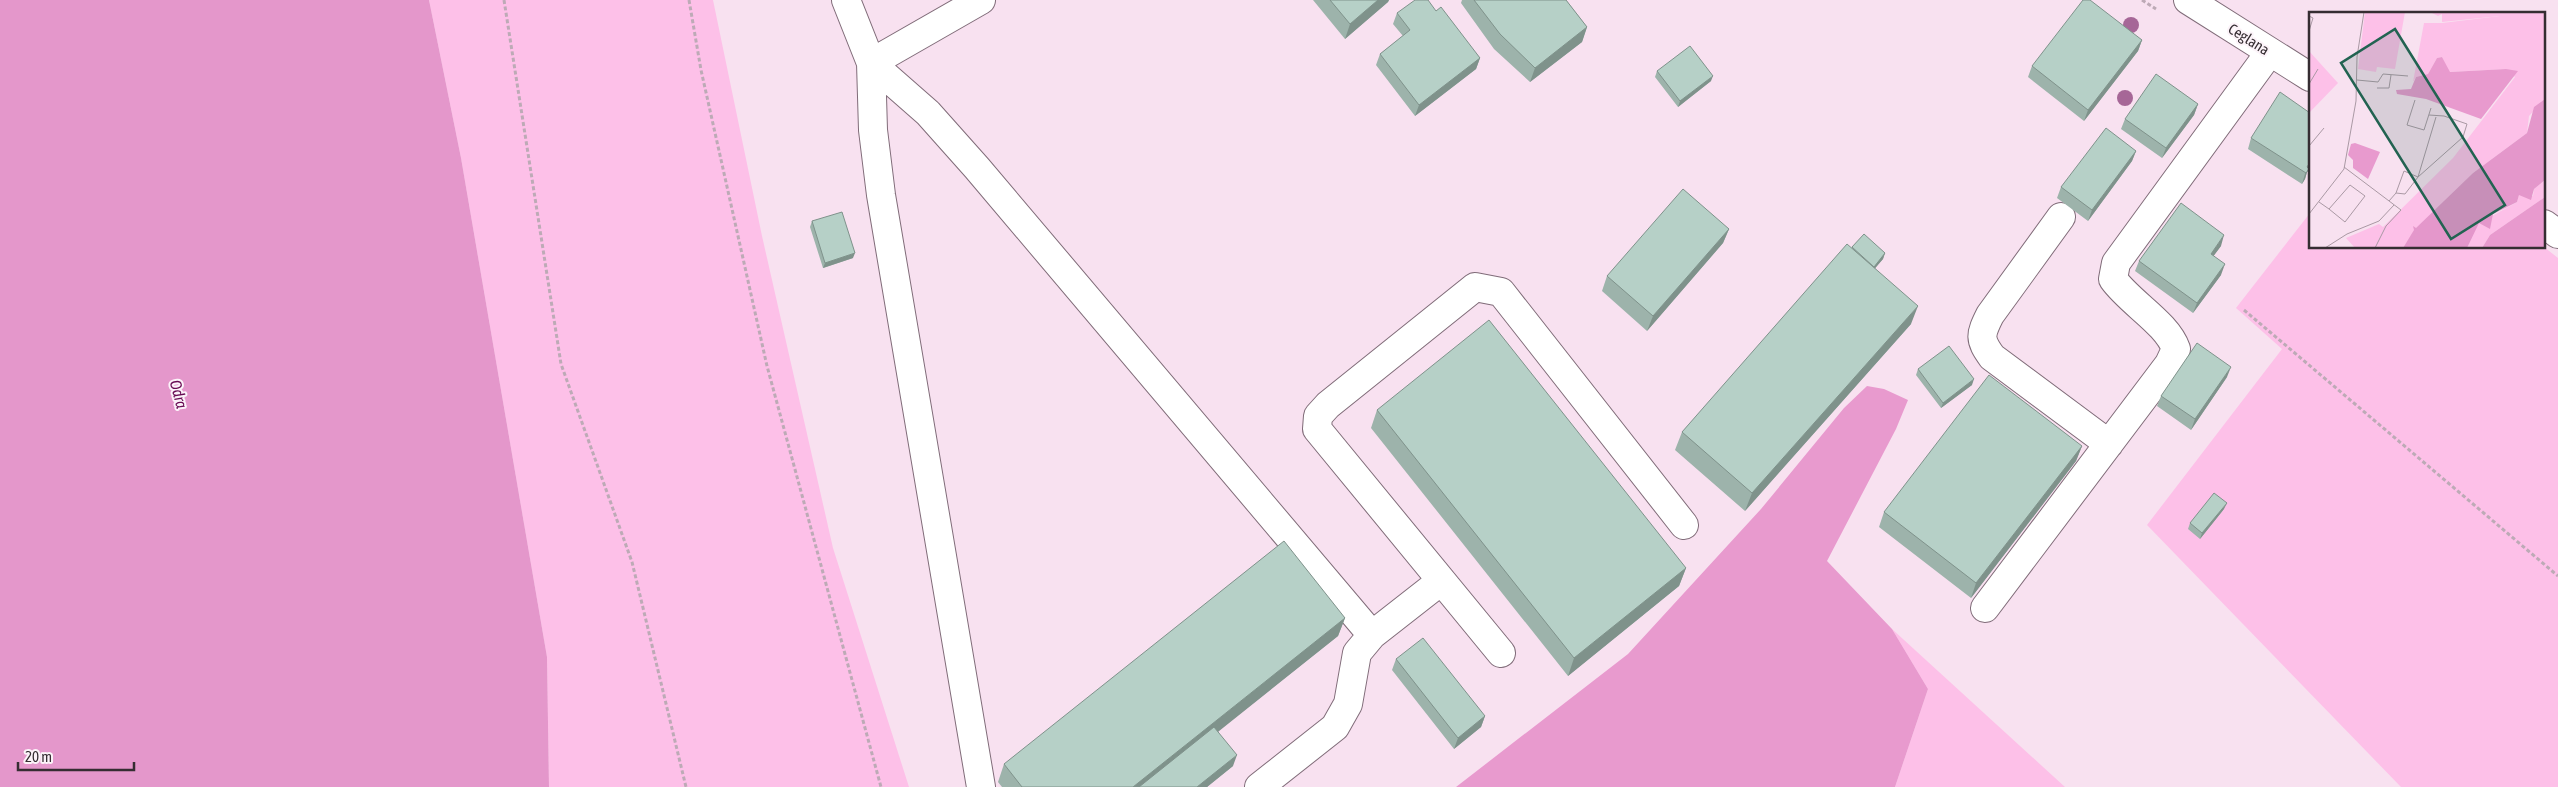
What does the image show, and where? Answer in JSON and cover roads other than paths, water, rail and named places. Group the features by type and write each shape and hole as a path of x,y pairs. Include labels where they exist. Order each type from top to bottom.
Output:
{"street":[{"path":"846,0 871,63 873,130 881,194 981,787"},
{"path":"871,63 981,0"},
{"name":"Ceglana","path":"2188,0 2309,76"},
{"path":"1986,608 2169,364 2176,349 2172,338 2121,291 2113,279 2116,263 2270,52"},
{"path":"871,63 928,113 977,168 1372,635"},
{"path":"2061,217 1990,315 1982,330 1982,343 1992,357 2110,444"},
{"path":"2546,225 2558,234"},
{"path":"1501,653 1317,429 1318,416 1328,405 1475,287 1501,292 1684,525"},
{"path":"1259,787 1335,727 1348,704 1357,653 1372,635 1441,581"}],"water":[{"name":"Odra","path":"0,0 429,0 461,158 547,657 549,787 0,787"}]}
